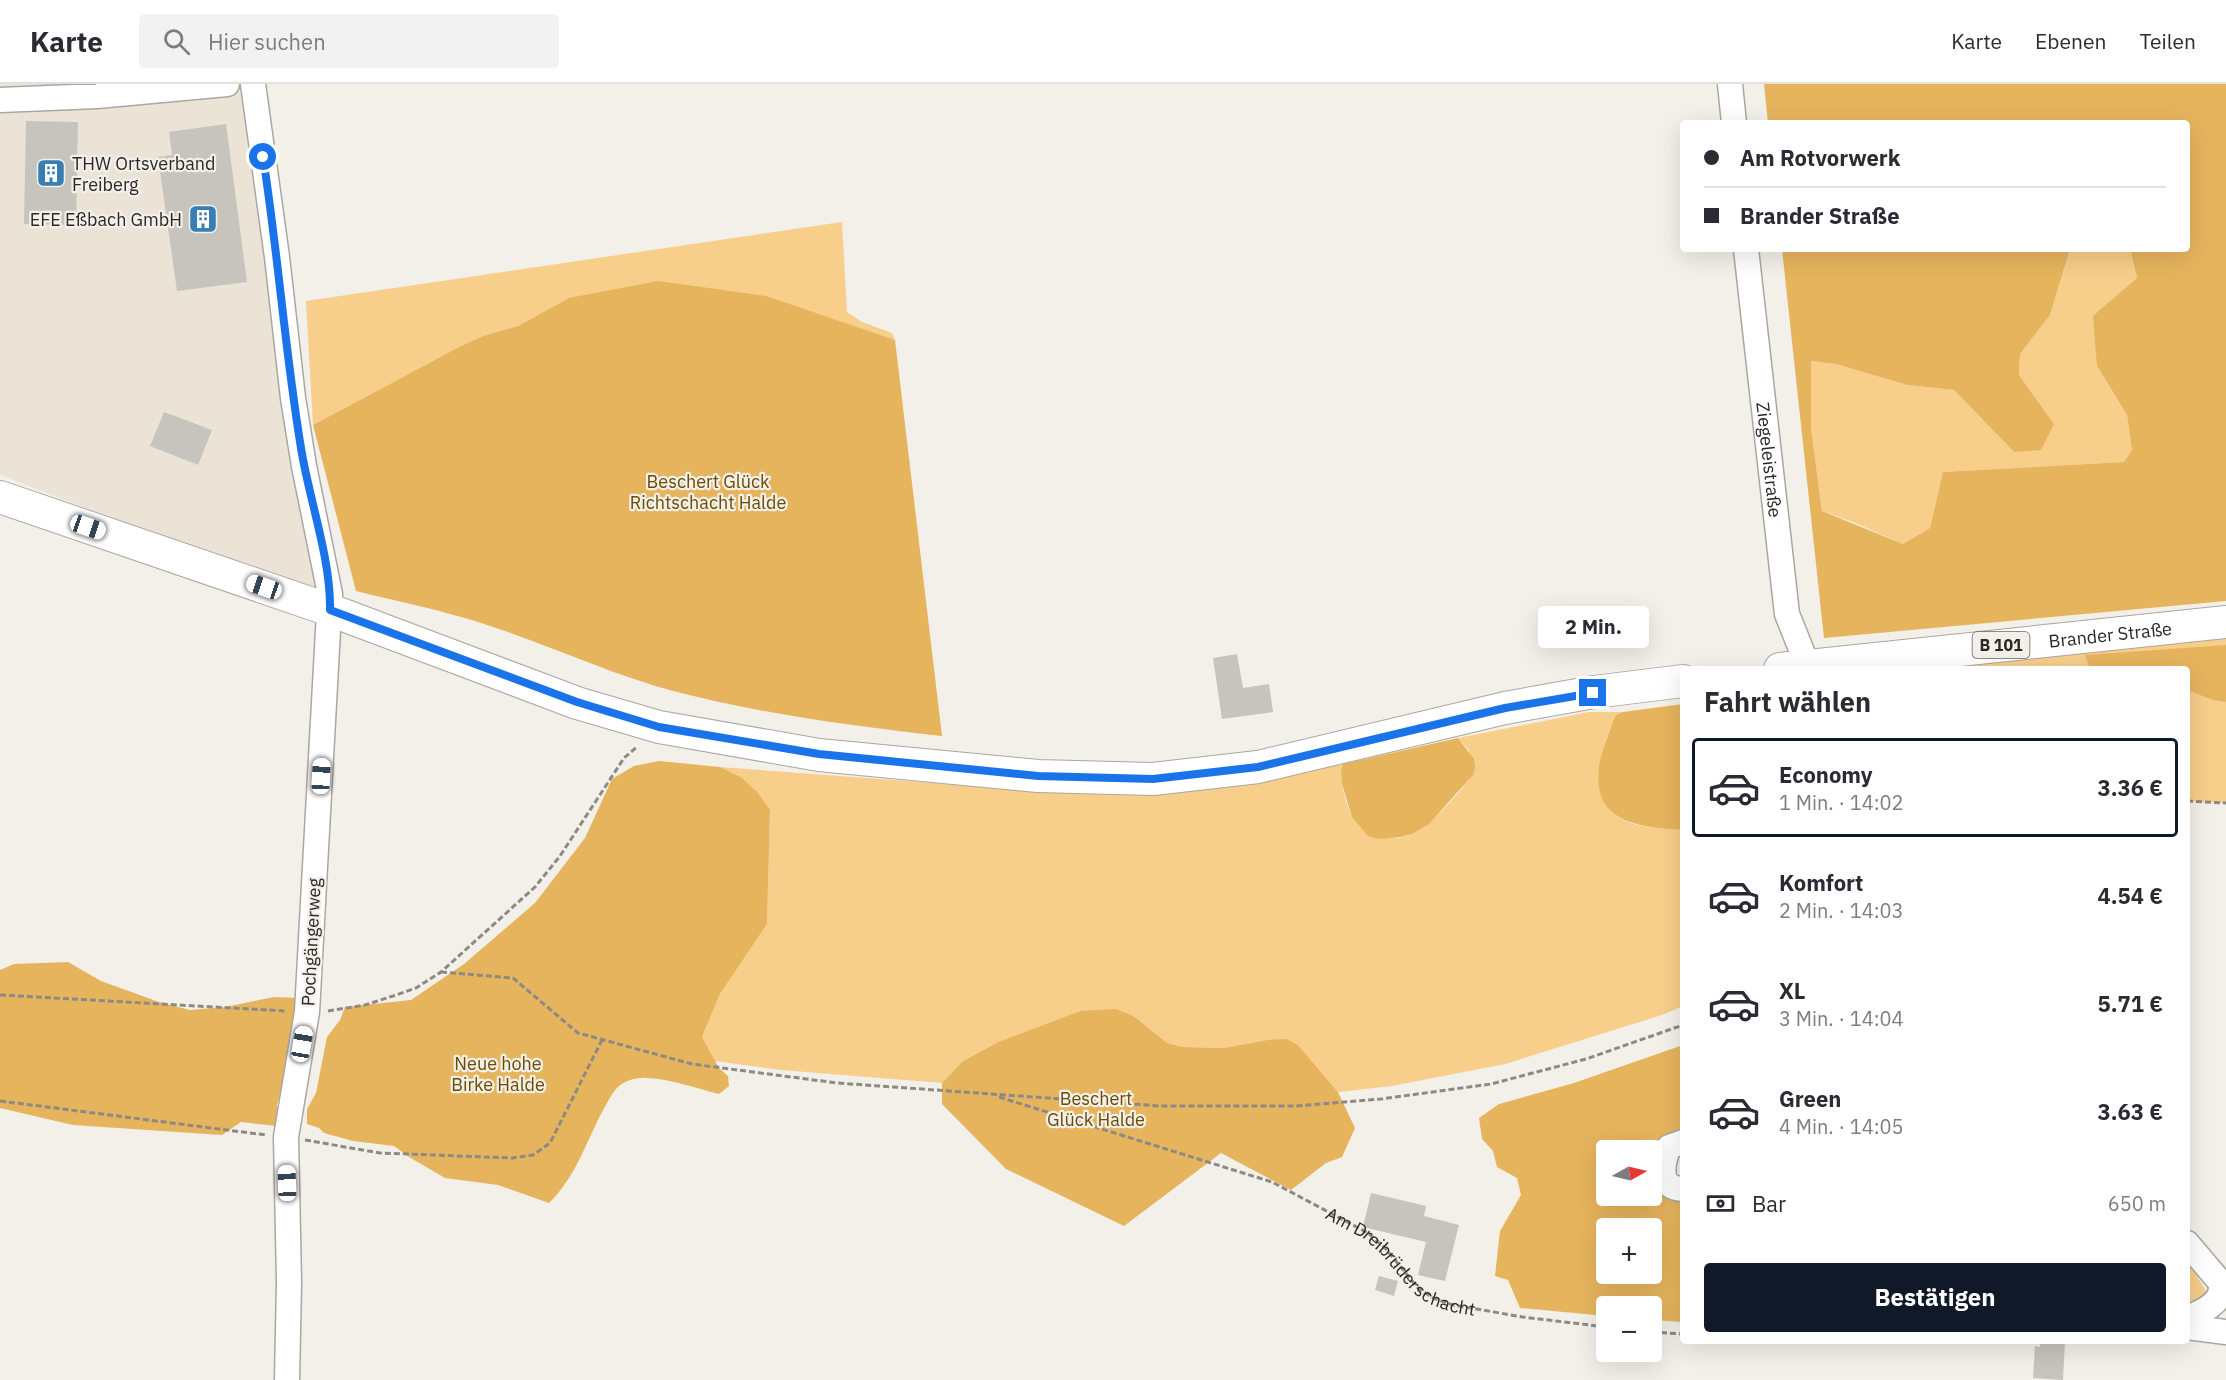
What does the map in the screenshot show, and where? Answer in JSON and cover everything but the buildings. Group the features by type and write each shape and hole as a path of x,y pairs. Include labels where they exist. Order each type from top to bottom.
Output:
{"main road":[{"path":"0,497 330,610 577,702 659,727 819,754 1038,776 1153,779 1258,767 1505,708 1680,681"},
{"name":"Brander Straße","path":"1818,666 2226,622"}],"street":[{"path":"0,100 97,96 227,84"},
{"name":"Pochgängerweg","path":"254,84 293,398 304,466 328,580 330,610 307,1012 286,1137 289,1282 287,1380"},
{"path":"1731,84 1734,120"},
{"name":"Ziegeleistraße","path":"1746,252 1787,614 1799,666"},
{"path":"1680,1143 1669,1147 1663,1170 1667,1183 1675,1189 1680,1189"},
{"path":"2190,1247 2224,1287 2217,1302 2190,1316"},
{"path":"2190,1327 2226,1332"}],"path":[{"path":"0,995 307,1012 337,1011 365,1005 416,988 441,972 535,887 560,856 624,758 659,727"},
{"path":"2190,801 2226,803"},
{"path":"441,972 513,978 578,1033 692,1064 837,1083 1160,1106 1297,1106 1381,1099 1491,1084 1586,1059 1680,1026"},
{"path":"0,1101 286,1137 380,1153 512,1158 533,1155 550,1143 602,1039"},
{"name":"Am Dreibrüderschacht","path":"991,1095 1272,1182 1368,1233 1386,1249 1418,1288 1433,1298 1453,1305 1523,1317 1596,1326"},
{"path":"1662,1333 1680,1334"}],"shaded area":[{"path":"0,84 239,84 318,579 314,592 248,570 0,475"},
{"path":"842,222 847,312 862,322 892,333 895,340 845,324 569,298 518,326 483,336 459,347 313,425 306,301"},
{"path":"2069,252 2131,252 2137,278 2097,366 2127,415 2132,450 2124,462 1943,472 1930,528 1903,544 1822,511 1811,428 1811,361 1836,364 1907,385 1954,390 2014,452 2054,424 2019,375 2020,354 2050,315"},
{"path":"2226,622 2226,803 2190,801 2190,666 1941,666"},
{"path":"1589,712 1623,712 1616,715 1604,746 1600,782 1610,810 1620,818 1647,827 1680,830 1680,1007 1505,1064 1392,1086 1338,1092 1298,1045 1267,1040 1224,1048 1183,1047 1167,1043 1135,1017 1080,1011 998,1042 963,1061 942,1083 781,1070 715,1061 702,1037 720,994 767,924 770,810 741,777 720,767 1068,793 1180,792 1343,764 1342,784 1352,817 1384,835 1400,838 1422,828 1434,819 1469,780 1469,750 1458,738"},
{"path":"2190,1265 2209,1296 2190,1304"}],"green space":[{"path":"1764,84 2226,84 2226,601 1824,638 1782,252 2069,252 2050,315 2020,354 2019,375 2054,424 2041,450 2014,452 1954,390 1907,385 1836,364 1811,361 1811,428 1822,511 1903,544 1930,528 1943,472 2124,462 2132,450 2127,415 2097,366 2093,316 2137,278 2131,252 2190,252 2190,120 1768,120"},
{"name":"Beschert Glück Richtschacht Halde","path":"658,281 766,296 895,340 942,736 808,719 677,692 651,685 475,621 356,591 313,425 459,347 483,336 518,326 569,298"},
{"path":"2226,645 2226,702 2213,700 2190,691 2190,666 2089,666 2085,655"},
{"path":"1680,704 1680,830 1633,823 1609,809 1602,797 1598,781 1601,756 1616,715 1623,712"},
{"path":"1458,738 1474,759 1473,775 1429,824 1412,834 1401,837 1379,839 1368,836 1352,817 1342,784 1343,764"},
{"name":"Neue hohe Birke Halde","path":"659,761 720,767 741,777 758,793 770,810 767,924 720,994 702,1037 719,1068 728,1076 729,1086 719,1094 656,1079 639,1078 623,1083 615,1090 602,1112 566,1183 549,1203 498,1185 445,1178 394,1146 353,1141 324,1133 319,1128 307,1124 307,1109 316,1093 327,1037 340,1020 345,1007 411,1000 464,964 535,903 585,838 612,779 634,766"},
{"path":"68,962 101,981 159,1002 190,1010 225,1007 274,997 297,998 289,1057 277,1105 277,1126 241,1122 222,1135 73,1125 0,1108 0,970 14,964"},
{"name":"Beschert Glück Halde","path":"1116,1009 1135,1017 1167,1043 1183,1047 1224,1048 1286,1039 1298,1045 1338,1092 1355,1128 1342,1157 1326,1163 1291,1190 1221,1153 1124,1226 1006,1169 942,1104 942,1083 963,1061 998,1042 1080,1011"},
{"path":"1680,1046 1680,1139 1662,1144 1680,1188 1680,1322 1662,1321 1662,1296 1596,1296 1596,1315 1520,1308 1508,1280 1495,1276 1500,1231 1521,1195 1517,1178 1497,1167 1493,1151 1482,1139 1479,1118 1499,1104 1574,1083"}],"place":[{"name":"THW Ortsverband Freiberg","path":"51,173"},
{"name":"EFE Eßbach GmbH","path":"203,219"}],"route":[{"path":"263,157 293,398 304,466 328,580 330,610 577,702 659,727 819,754 1038,776 1153,779 1258,767 1505,708 1593,693"}]}
